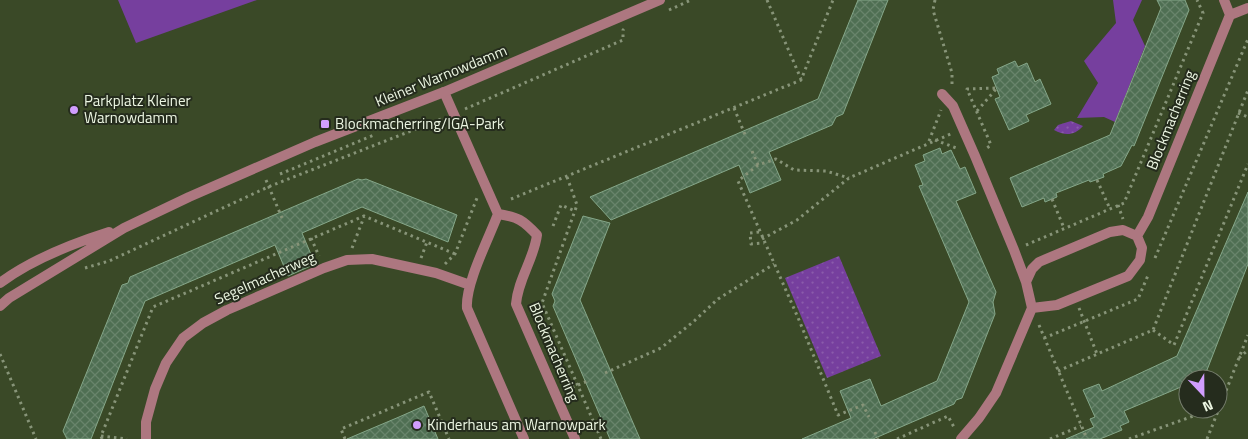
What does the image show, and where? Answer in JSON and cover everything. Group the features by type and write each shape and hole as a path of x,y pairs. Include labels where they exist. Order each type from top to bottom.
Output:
{"street":[{"name":"Kleiner Warnowdamm","path":"0,306 9,298 124,228 188,197 306,146 444,92 660,0"},
{"path":"1224,0 1230,15 1248,8"},
{"name":"Blockmacherring","path":"1137,236 1148,217 1230,15"},
{"path":"444,92 498,214 470,285 466,298 467,308 524,439"},
{"path":"944,96 953,106 1014,250 1026,282 1032,308 996,393 979,418 958,435"},
{"name":"Blockmacherring","path":"498,214 515,217 525,222 537,235 536,246 517,293 516,304 575,439"},
{"name":"Kleiner Warnowdamm","path":"0,283 32,263 68,246 124,228"},
{"path":"1026,282 1032,269 1039,262 1110,232 1123,230 1137,236 1142,248 1140,260 1128,276 1057,305 1032,308"},
{"name":"Segelmacherweg","path":"146,439 146,422 155,389 166,363 183,338 203,323 227,310 347,260 372,259 436,273 470,285"}],"path":[{"path":"767,0 801,80"},
{"path":"511,199 801,80 833,0"},
{"path":"935,0 933,10 952,74 953,106"},
{"path":"1014,250 1124,203 1203,12 1198,0"},
{"path":"468,108 623,40 623,30"},
{"path":"545,68 551,71"},
{"path":"967,89 996,88 976,111"},
{"path":"1058,371 1153,330 1248,90"},
{"path":"929,142 944,96"},
{"path":"734,108 746,137"},
{"path":"1238,113 1248,117"},
{"path":"89,263 83,268 108,261 268,187 442,119"},
{"path":"759,232 750,233 751,244 763,241 797,220 849,178 963,128"},
{"path":"282,218 266,180 375,135"},
{"path":"752,151 758,165"},
{"path":"849,178 826,172 794,170 776,159 758,165 738,181 838,415 863,405 869,417"},
{"path":"1153,330 1174,345 1248,164"},
{"path":"567,177 577,205 542,303 601,439"},
{"path":"1097,180 1110,209"},
{"path":"436,273 455,254 477,197"},
{"path":"1052,199 1064,228"},
{"path":"552,226 561,205 575,210"},
{"path":"347,260 364,216"},
{"path":"311,238 324,268"},
{"path":"423,252 427,242"},
{"path":"605,373 661,348 718,299 774,264"},
{"path":"1074,298 1097,354"},
{"path":"1032,308 1087,439"},
{"path":"1228,385 1248,335"},
{"path":"1239,358 1248,350"},
{"path":"0,354 36,439"},
{"path":"556,394 590,380"},
{"path":"345,439 341,429 429,392 449,439"},
{"path":"897,439 948,416 958,435"},
{"path":"1129,439 1184,419"},
{"path":"1207,439 1214,419"},
{"path":"1050,439 1081,426"},
{"path":"875,432 878,439"},
{"path":"101,436 127,439"}],"shaded area":[{"path":"118,0 257,0 136,43"},
{"path":"1113,0 1142,0 1133,20 1145,46 1115,122 1104,117 1077,118 1098,83 1084,61 1116,23"},
{"path":"1071,121 1083,126 1076,132 1069,134 1054,130 1058,125"},
{"path":"839,256 881,356 827,378 785,278"}],"building":[{"path":"858,0 888,0 843,114 836,117 832,125 769,152 781,180 750,193 739,165 611,220 590,197 818,99"},
{"path":"1157,0 1185,0 1189,10 1134,146 1132,145 1121,166 1103,174 1104,177 1090,182 1089,180 1056,193 1057,197 1045,202 1044,198 1022,207 1010,178 1110,135 1161,8"},
{"path":"1015,61 1018,67 1027,63 1035,82 1040,79 1051,104 1026,115 1029,121 1009,130 995,99 1000,97 992,77 999,74 997,69"},
{"path":"940,148 942,154 951,150 960,169 965,167 976,193 956,201 996,292 993,302 995,314 962,398 956,400 954,404 873,439 802,439 851,418 840,391 870,379 881,406 937,381 969,302 919,186 923,185 915,165 925,161 923,155"},
{"path":"358,179 366,179 457,215 448,242 362,207 302,233 315,264 288,276 275,245 145,301 91,439 67,439 63,431 122,285 128,283 130,277"},
{"path":"1248,192 1248,264 1207,369 1178,369 1178,388 1124,411 1129,422 1120,426 1122,430 1100,439 1066,439 1094,427 1090,419 1095,417 1083,390 1099,384 1102,391 1177,356"},
{"path":"583,216 610,223 580,300 640,439 610,439 553,306 555,301 552,294"},
{"path":"424,406 438,439 347,439 399,417"}],"place":[{"name":"Parkplatz Kleiner Warnowdamm","path":"74,110"},
{"name":"Blockmacherring/IGA-Park","path":"325,124"},
{"name":"Kinderhaus am Warnowpark","path":"417,425"}]}
